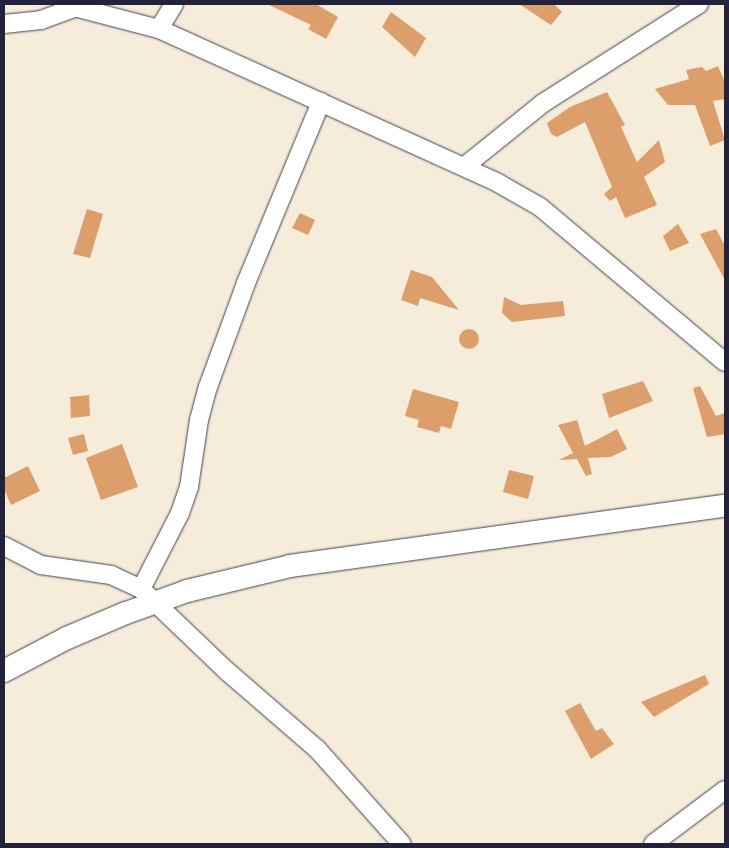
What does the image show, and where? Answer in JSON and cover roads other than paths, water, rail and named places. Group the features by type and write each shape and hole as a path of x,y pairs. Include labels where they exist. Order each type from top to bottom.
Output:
{"street":[{"path":"159,29 174,4"},
{"path":"465,166 543,104 699,4"},
{"path":"4,24 41,20 69,6 159,29 465,166 540,207 725,362"},
{"path":"148,595 189,487 198,420 208,387 246,282 321,102"},
{"path":"4,672 148,595 187,590 290,566 725,506"},
{"path":"4,546 41,565 111,576 148,595 317,749 402,844"},
{"path":"653,844 725,790"}]}
